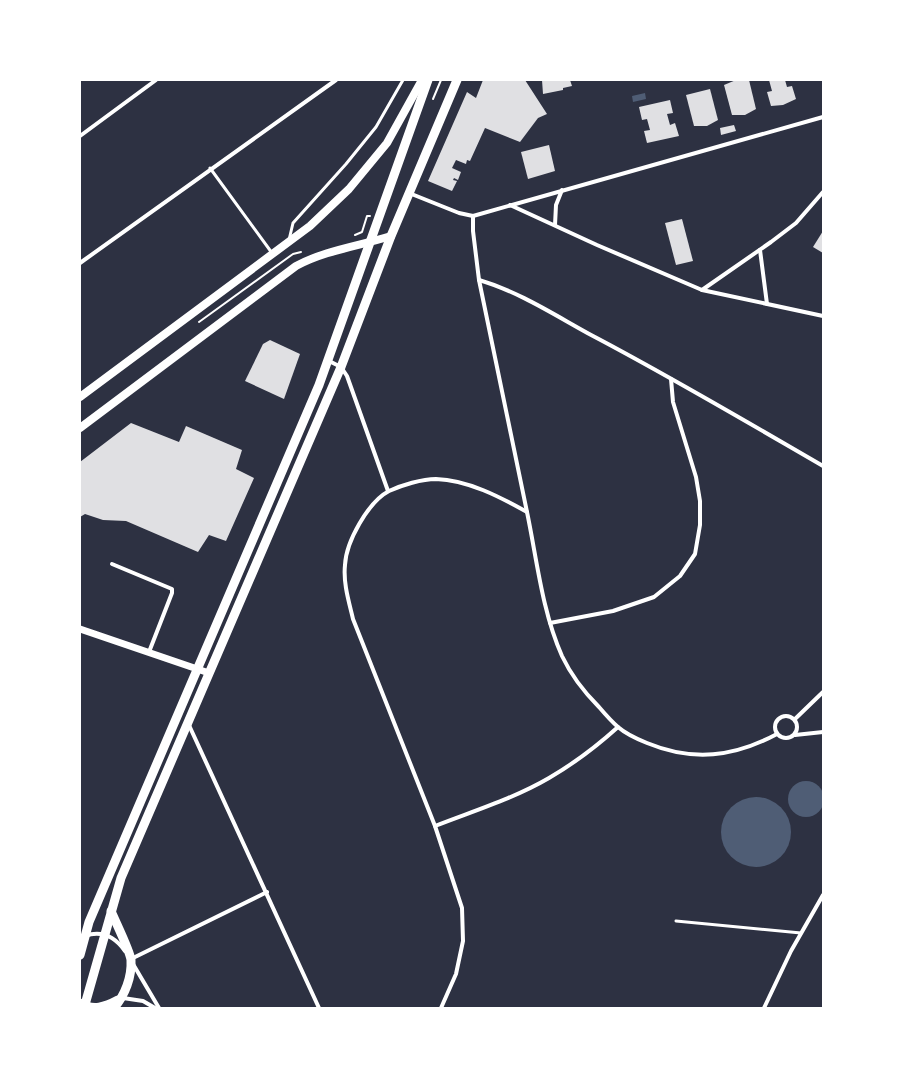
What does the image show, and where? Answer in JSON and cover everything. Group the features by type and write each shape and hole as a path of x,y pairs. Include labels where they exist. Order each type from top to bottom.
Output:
{"main road":[{"path":"80,397 310,226 349,189 387,143 422,80"},
{"path":"80,955 82,938 329,361 428,80"},
{"path":"123,998 102,1008 83,1005 121,878 341,366 391,236 457,80"},
{"path":"80,428 296,266 329,252 391,236"},
{"path":"111,911 131,959 123,998 114,1008"}],"street":[{"path":"80,136 156,80"},
{"path":"80,263 124,233 210,168 336,80"},
{"path":"409,193 459,213 473,216 823,117"},
{"path":"555,224 556,205 562,190"},
{"path":"702,290 796,223 823,192"},
{"path":"510,205 555,224 597,245 702,290 823,316"},
{"path":"473,216 473,231 479,280 550,622 562,656 576,681 618,727 635,738 658,748 681,754 709,756 756,746 777,734"},
{"path":"760,250 767,304"},
{"path":"479,280 500,286 527,299 823,466"},
{"path":"329,361 341,366 347,376 388,492"},
{"path":"550,622 613,611 654,597 680,576 695,554 700,525 700,501 696,477 673,402 671,379"},
{"path":"441,1008 456,974 463,941 462,908 435,826 353,619 347,593 345,565 353,535 368,510 388,492 413,483 436,479 470,486 503,499 527,512"},
{"path":"112,564 172,589 172,593 149,652"},
{"path":"80,629 209,673"},
{"path":"795,719 823,692"},
{"path":"795,735 798,726 795,719 788,716 778,719 775,727 777,734 788,739 795,735 823,732"},
{"path":"188,723 319,1008"},
{"path":"435,826 523,792 549,778 596,746 618,727"},
{"path":"131,959 267,892"},
{"path":"764,1008 801,933 823,895"},
{"path":"82,938 93,934 104,935 116,940 131,959 158,1008"},
{"path":"123,998 143,1001 154,1008"}],"lane":[{"path":"288,241 293,223 346,164 376,127 403,80"},
{"path":"210,168 272,254"},
{"path":"676,920 801,933"}],"path":[{"path":"439,84 441,80"}],"water":[{"path":"645,93 646,99 633,102 632,96"},
{"path":"810,781 819,786 823,792 823,806 819,812 810,817 802,817 793,812 789,806 788,795 793,786 799,782"},
{"path":"749,797 763,797 776,803 785,812 789,818 791,832 789,846 781,857 770,865 763,867 749,867 742,865 731,857 723,846 721,839 721,825 723,818 731,807 742,799"}],"building":[{"path":"483,80 525,80 547,114 538,118 520,142 485,128 470,161 467,160 466,164 456,160 452,168 461,172 458,180 454,178 453,180 457,181 452,191 428,181 467,92 476,98"},
{"path":"542,80 570,80 572,86 563,88 563,90 543,94"},
{"path":"736,80 749,80 756,109 745,115 732,115 724,85"},
{"path":"769,80 785,80 787,87 792,86 796,99 783,105 771,106 767,92 772,91"},
{"path":"710,89 718,120 707,126 694,126 686,95"},
{"path":"670,100 673,113 667,114 670,125 675,123 679,136 647,143 644,131 650,130 647,119 642,120 639,107"},
{"path":"734,125 736,131 721,135 720,128"},
{"path":"549,145 555,171 528,179 521,152"},
{"path":"682,219 693,261 676,265 665,223"},
{"path":"823,231 823,253 813,247"},
{"path":"270,340 300,354 284,399 245,381 263,344"},
{"path":"131,423 179,442 186,426 242,450 236,469 254,478 226,541 209,535 198,552 126,521 103,520 85,514 80,517 80,462"}]}
